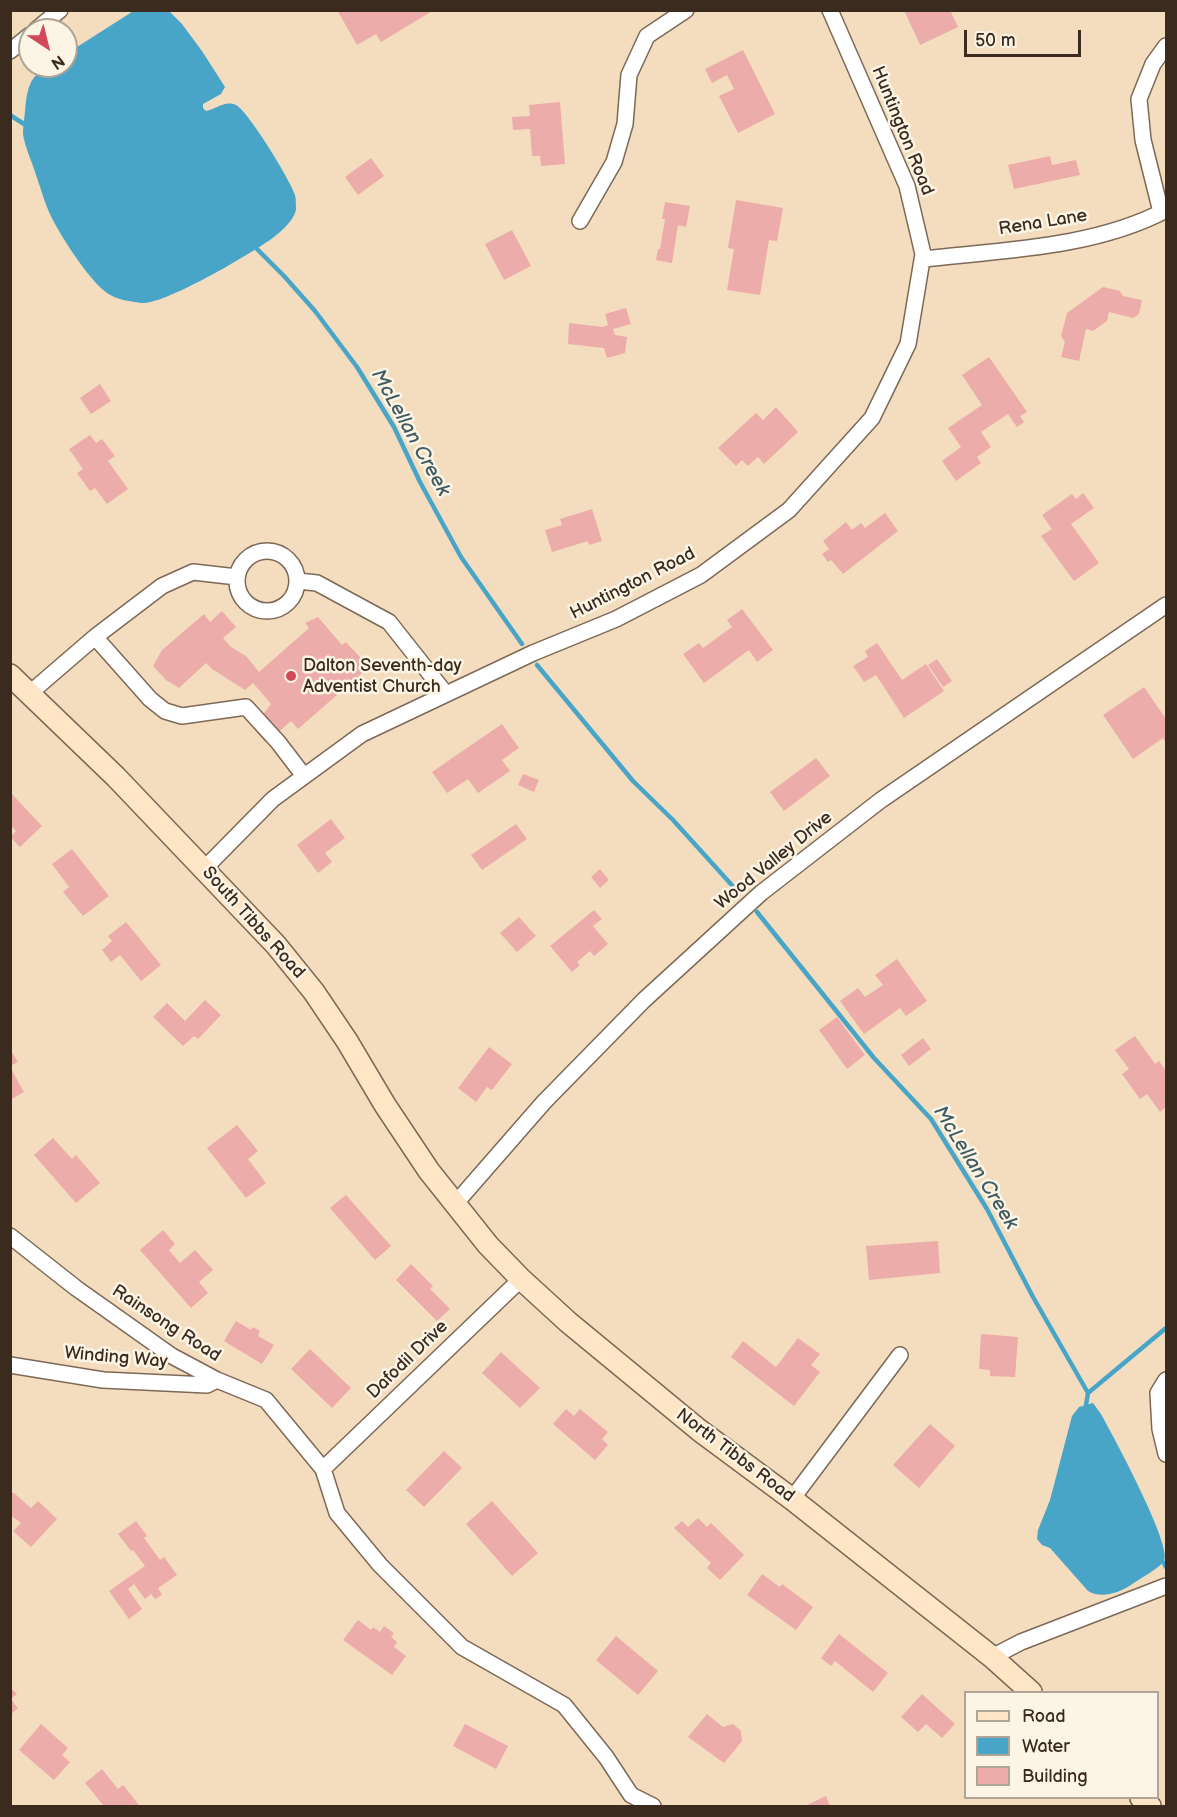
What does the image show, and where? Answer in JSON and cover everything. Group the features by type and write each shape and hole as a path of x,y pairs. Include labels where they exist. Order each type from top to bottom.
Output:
{"street":[{"path":"580,221 614,162 625,124 629,75 647,36 686,10"},
{"name":"Huntington Road","path":"205,868 273,799 362,734 533,653 616,619 701,575 789,510 872,418 908,344 923,254 907,186 830,10"},
{"path":"1164,211 1143,140 1139,99 1154,64 1167,46"},
{"name":"Rena Lane","path":"923,259 1050,245 1127,227 1164,211"},
{"path":"265,551 275,552 291,562 298,581 296,591 284,606 265,612 247,604 237,586 237,577 247,559 265,551"},
{"path":"30,693 95,637 162,586 193,572 237,577"},
{"path":"298,581 317,584 389,622 446,694"},
{"name":"Wood Valley Drive","path":"454,1204 544,1102 644,1000 761,893 881,800 1167,605"},
{"path":"95,637 150,699 165,711 182,716 246,707 278,742 304,776"},
{"name":"South Tibbs Road","path":"10,675 116,777 276,945 315,992 391,1115 454,1204"},
{"name":"North Tibbs Road","path":"454,1204 488,1245 568,1322 690,1423 792,1499 992,1657 1029,1691"},
{"name":"Rainsong Road","path":"10,1236 76,1288 172,1356 217,1380 266,1400 322,1469"},
{"name":"Dafodil Drive","path":"322,1469 521,1279"},
{"path":"792,1499 900,1355"},
{"name":"Winding Way","path":"10,1365 104,1380 207,1385 217,1380"},
{"path":"1167,1380 1158,1393 1160,1429 1167,1454"},
{"path":"322,1469 337,1513 380,1565 462,1647 564,1705 606,1757 631,1795 653,1806"},
{"path":"992,1657 1021,1642 1165,1587"}],"water":[{"path":"135,10 169,11 202,51 225,87 221,94 203,104 203,108 206,111 224,104 236,105 259,132 286,176 295,195 296,206 293,217 284,228 248,254 208,277 152,302 141,303 119,299 99,286 75,256 47,208 23,134 30,84 34,78 78,78 78,46"},
{"path":"1093,1403 1140,1489 1160,1535 1164,1551 1164,1561 1154,1570 1126,1588 1104,1595 1088,1591 1050,1548 1042,1545 1037,1539 1038,1530 1050,1500 1072,1416 1079,1407"}],"building":[{"path":"337,10 434,10 381,42 376,34 357,45"},
{"path":"904,10 950,10 958,27 920,45"},
{"path":"743,50 775,114 738,133 719,96 734,89 727,75 712,83 705,69"},
{"path":"560,102 565,164 541,166 540,156 532,156 530,129 513,130 512,117 530,116 529,105"},
{"path":"1050,156 1052,165 1076,160 1080,175 1014,189 1008,165"},
{"path":"371,158 384,176 358,195 345,177"},
{"path":"736,200 783,208 777,241 769,240 760,295 727,290 734,249 728,248"},
{"path":"665,202 690,206 686,227 678,225 672,263 656,260 665,219 662,219"},
{"path":"512,230 531,266 504,280 485,244"},
{"path":"1103,287 1120,291 1123,296 1142,300 1139,314 1133,318 1109,312 1107,321 1093,331 1086,329 1079,361 1061,357 1065,342 1061,336 1067,313"},
{"path":"626,308 631,324 613,329 615,335 627,337 625,353 607,358 604,348 568,344 569,323 603,327 608,325 605,314"},
{"path":"989,357 1027,412 1020,416 1024,422 1017,427 1008,414 981,432 991,447 977,457 981,463 956,481 942,461 961,447 948,428 982,405 962,375"},
{"path":"100,384 111,401 91,414 80,398"},
{"path":"776,407 798,432 764,464 758,457 748,466 742,460 736,466 718,448 756,413 763,420"},
{"path":"90,435 96,443 102,439 115,456 108,461 128,489 107,504 95,488 90,491 77,473 83,469 69,449"},
{"path":"1083,493 1094,508 1071,524 1099,563 1074,581 1041,536 1052,529 1042,515 1072,494 1076,499"},
{"path":"592,509 602,541 589,545 588,541 552,552 545,530 562,525 560,519"},
{"path":"885,513 898,531 843,574 831,560 828,562 822,554 829,549 823,541 846,522 852,530 861,523 865,528"},
{"path":"742,609 773,650 757,662 749,650 704,683 683,654 699,643 703,648 732,627 727,620"},
{"name":"Dalton Seventh-day Adventist Church","path":"222,611 236,627 223,638 231,647 246,656 259,672 309,628 305,623 318,617 342,645 346,642 369,667 298,729 291,721 266,743 253,728 271,704 253,683 245,690 206,663 179,688 166,680 153,666 162,650 204,614 210,622"},
{"path":"877,643 902,680 926,664 944,691 904,718 876,675 864,682 853,666 868,657 865,651"},
{"path":"937,659 952,681 943,687 928,665"},
{"path":"1144,687 1166,719 1166,743 1163,738 1133,759 1103,715"},
{"path":"502,724 519,748 502,760 510,771 478,793 468,779 447,793 432,772"},
{"path":"816,758 830,776 784,811 770,792"},
{"path":"523,774 539,780 534,792 518,785"},
{"path":"10,792 42,826 20,847 10,837 16,831 10,825"},
{"path":"331,819 345,838 325,853 332,862 318,873 297,845"},
{"path":"516,824 527,839 482,870 471,855"},
{"path":"72,849 109,896 83,916 63,892 69,887 52,864"},
{"path":"600,869 609,880 600,888 591,877"},
{"path":"594,910 602,919 593,926 608,944 594,956 590,951 577,962 580,965 572,972 550,946"},
{"path":"519,917 536,936 517,952 500,933"},
{"path":"126,922 161,965 141,981 120,955 111,962 102,950 112,941 108,936"},
{"path":"897,959 927,1001 906,1016 900,1008 864,1034 840,1001 858,988 865,997 883,985 875,975"},
{"path":"205,1000 221,1015 198,1039 194,1036 183,1046 153,1017 167,1003 185,1021"},
{"path":"837,1017 865,1055 847,1069 819,1030"},
{"path":"1135,1036 1155,1064 1159,1061 1166,1071 1166,1107 1160,1112 1147,1094 1140,1099 1122,1074 1129,1069 1115,1050"},
{"path":"923,1038 931,1049 909,1066 901,1055"},
{"path":"489,1047 512,1064 492,1090 487,1087 476,1102 458,1088"},
{"path":"10,1049 18,1062 10,1066"},
{"path":"10,1067 24,1092 10,1100"},
{"path":"237,1125 258,1151 248,1159 266,1183 246,1198 207,1148"},
{"path":"53,1138 72,1159 76,1155 100,1183 76,1203 34,1155"},
{"path":"346,1195 391,1246 375,1260 330,1208"},
{"path":"163,1230 175,1244 169,1250 180,1263 195,1250 213,1270 199,1282 208,1293 191,1308 140,1250"},
{"path":"938,1241 940,1273 869,1280 866,1246"},
{"path":"411,1264 433,1286 430,1289 450,1309 437,1321 396,1280"},
{"path":"236,1321 251,1330 253,1327 260,1331 258,1336 274,1345 262,1364 224,1341"},
{"path":"981,1334 1018,1337 1015,1377 990,1376 990,1370 979,1369"},
{"path":"798,1338 820,1354 811,1365 820,1372 794,1406 731,1357 743,1341 776,1367"},
{"path":"310,1349 351,1388 332,1408 291,1369"},
{"path":"501,1352 540,1388 520,1408 482,1373"},
{"path":"566,1409 574,1416 580,1409 608,1432 602,1439 608,1445 595,1460 553,1424"},
{"path":"930,1424 955,1446 919,1488 893,1465"},
{"path":"444,1451 462,1468 424,1507 406,1490"},
{"path":"10,1493 14,1493 31,1508 38,1501 57,1519 31,1547 13,1531 21,1523 10,1515"},
{"path":"492,1501 538,1553 512,1576 466,1524"},
{"path":"698,1518 707,1527 711,1523 744,1555 720,1580 707,1568 711,1563 674,1528 682,1521 688,1527"},
{"path":"136,1521 147,1536 144,1538 160,1560 164,1557 177,1575 158,1588 162,1595 155,1599 151,1594 145,1599 134,1584 128,1589 142,1609 129,1619 109,1591 145,1566 118,1534"},
{"path":"762,1574 780,1587 782,1584 813,1607 796,1630 747,1595"},
{"path":"358,1620 371,1630 373,1627 380,1632 384,1626 394,1633 391,1637 397,1642 394,1647 406,1656 392,1675 343,1640"},
{"path":"839,1634 888,1673 873,1692 835,1661 831,1666 821,1658"},
{"path":"616,1636 658,1671 638,1695 596,1660"},
{"path":"10,1687 17,1694 11,1699 18,1708 10,1715"},
{"path":"922,1694 955,1724 942,1738 926,1724 918,1732 901,1717"},
{"path":"707,1714 723,1727 733,1724 741,1731 742,1741 724,1763 688,1737"},
{"path":"41,1724 68,1748 62,1755 70,1762 54,1780 19,1750"},
{"path":"465,1724 508,1746 496,1769 453,1746"},
{"path":"102,1769 118,1789 123,1785 139,1805 104,1806 85,1783"},
{"path":"826,1796 830,1806 805,1806"}],"waterway":[{"name":"McLellan Creek","path":"10,115 24,124"},
{"name":"McLellan Creek","path":"256,248 315,311 357,367 394,427 420,482 461,557 522,644"},
{"name":"McLellan Creek","path":"537,665 633,781 673,820 739,893"},
{"name":"McLellan Creek","path":"757,912 874,1058 931,1119 987,1209 1033,1297 1088,1393 1086,1405"},
{"path":"1088,1393 1166,1328"},
{"name":"McLellan Creek","path":"1164,1563 1166,1567"}],"place":[{"name":"Dalton Seventh-day Adventist Church","path":"291,676"}]}
